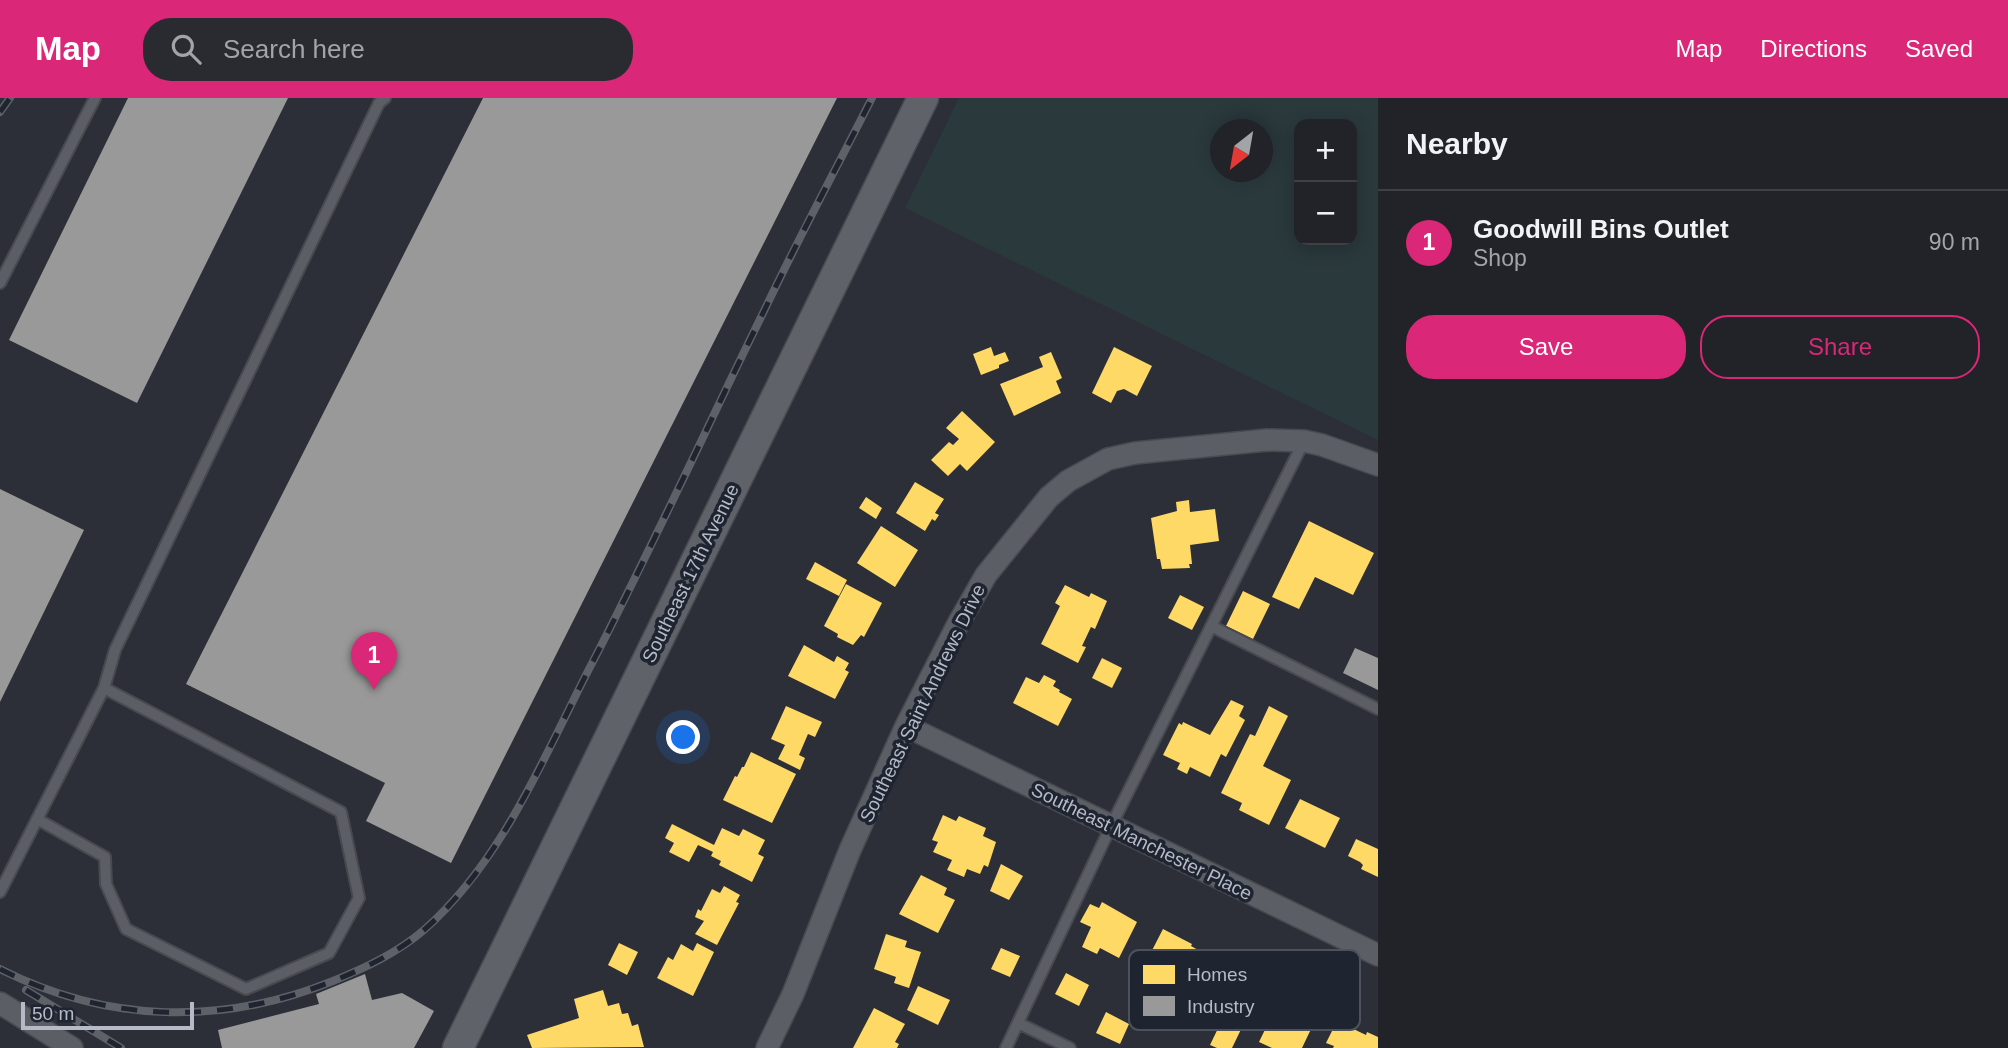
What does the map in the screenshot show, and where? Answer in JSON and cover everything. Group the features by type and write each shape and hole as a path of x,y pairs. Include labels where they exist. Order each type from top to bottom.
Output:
{"main road":[{"name":"Southeast 17th Avenue","path":"458,1048 923,98"}],"street":[{"name":"Southeast Saint Andrews Drive","path":"767,1048 793,994 850,850 906,726 958,624 986,575 1049,497 1068,481 1108,459 1135,453 1267,440 1304,441 1345,452 1378,465"},
{"name":"Southeast Manchester Place","path":"906,726 1378,956"},
{"path":"0,1003 72,1048"}],"lane":[{"path":"0,283 95,98"},
{"path":"0,892 104,688 115,650 379,103 385,98"},
{"path":"1006,1048 1111,826 1304,441"},
{"path":"1211,626 1378,709"},
{"path":"37,819 105,857 106,884 126,929 246,989 329,954 359,898 341,812 104,688"},
{"path":"1018,1023 1070,1048"}],"shaded area":[{"path":"959,98 1378,98 1378,440 905,208"}],"building: Homes":[{"path":"991,347 994,356 1005,352 1009,361 981,375 973,354"},
{"path":"1114,347 1152,366 1137,396 1124,389 1117,391 1111,403 1092,393"},
{"path":"1051,352 1062,378 1056,381 1061,393 1014,416 1000,384 1043,367 1039,357"},
{"path":"962,411 995,442 967,471 960,464 948,476 931,460 949,442 953,445 959,439 946,428"},
{"path":"915,482 944,499 935,513 939,515 935,521 932,519 925,531 896,513"},
{"path":"866,497 882,508 876,519 859,508"},
{"path":"1189,500 1190,512 1215,509 1219,541 1190,545 1190,568 1162,569 1160,559 1157,559 1151,518 1177,511 1176,502"},
{"path":"1309,521 1374,553 1353,595 1315,577 1299,609 1272,597"},
{"path":"881,526 918,550 895,587 857,563"},
{"path":"815,562 847,580 839,596 806,579"},
{"path":"846,584 882,603 864,637 861,635 853,645 824,626"},
{"path":"1065,585 1089,597 1091,593 1107,601 1095,629 1091,627 1082,646 1086,647 1078,663 1041,644 1060,606 1055,603"},
{"path":"1243,591 1270,604 1253,639 1226,626"},
{"path":"1180,595 1204,607 1192,630 1168,618"},
{"path":"804,645 834,662 837,656 849,663 845,670 849,672 835,699 788,676"},
{"path":"1102,658 1122,668 1112,688 1092,678"},
{"path":"1044,675 1056,681 1053,686 1072,699 1058,726 1013,703 1026,677 1039,683"},
{"path":"1231,700 1244,706 1239,716 1245,720 1226,757 1221,754 1210,777 1190,767 1187,774 1177,769 1180,763 1163,755 1179,723 1182,725 1183,722 1210,735"},
{"path":"786,706 822,722 815,737 808,734 799,755 805,758 800,770 778,759 785,745 771,739"},
{"path":"1269,706 1288,716 1263,766 1291,780 1269,825 1239,810 1242,803 1221,793 1250,734 1255,736"},
{"path":"751,752 796,774 772,823 723,800"},
{"path":"1300,799 1340,818 1325,848 1285,828"},
{"path":"943,815 956,821 959,816 986,828 983,836 996,842 988,867 984,865 980,874 967,869 964,877 947,870 952,860 933,852 938,842 932,840"},
{"path":"672,824 714,845 722,828 739,836 743,829 765,840 758,854 764,857 752,882 719,865 721,861 711,856 713,852 698,845 689,862 669,852 674,843 665,838"},
{"path":"1356,839 1378,849 1378,877 1361,869 1363,865 1360,862 1348,856"},
{"path":"1001,864 1023,876 1009,900 990,891"},
{"path":"921,875 947,888 944,895 955,900 938,933 899,914"},
{"path":"724,886 740,895 736,902 739,903 717,945 695,934 704,921 695,917 712,889 720,893"},
{"path":"1102,902 1137,922 1119,958 1100,948 1097,954 1082,947 1091,927 1080,922 1090,904 1099,908"},
{"path":"1163,929 1198,950 1152,950"},
{"path":"886,934 907,941 905,947 921,952 909,988 894,983 896,977 874,969"},
{"path":"619,943 638,952 627,975 608,965"},
{"path":"697,943 714,952 693,996 657,978 668,957 673,960 681,944 693,951"},
{"path":"1001,948 1020,956 1010,977 991,969"},
{"path":"1066,973 1089,985 1079,1006 1055,994"},
{"path":"918,986 950,1000 938,1025 907,1010"},
{"path":"603,990 608,1006 619,1003 622,1014 628,1013 632,1026 638,1024 644,1047 532,1048 527,1035 579,1018 574,999"},
{"path":"874,1008 905,1024 895,1042 899,1044 897,1048 853,1048"},
{"path":"1106,1012 1129,1024 1120,1044 1096,1033"},
{"path":"1217,1030 1241,1030 1232,1048 1210,1045"},
{"path":"1265,1030 1311,1030 1302,1048 1272,1048 1259,1042"},
{"path":"1332,1030 1356,1030 1378,1037 1378,1048 1333,1048 1334,1046 1326,1043"}],"building: Industry":[{"path":"128,98 288,98 137,403 9,340"},
{"path":"483,98 837,98 451,863 366,821 385,783 186,684"},
{"path":"0,489 84,530 0,702"},
{"path":"1355,648 1378,658 1378,690 1343,673"},
{"path":"365,974 372,1000 402,993 434,1011 414,1048 222,1048 218,1030 319,1004 316,994"}],"railway":[{"path":"0,112 10,98"},
{"path":"0,969 40,987 82,1000 123,1008 165,1012 249,1006 291,996 369,965 414,938 452,903 498,841 536,774 790,257 872,98"},
{"path":"26,990 121,1048"}],"place":[{"name":"Goodwill Bins Outlet","path":"374,690"}]}
